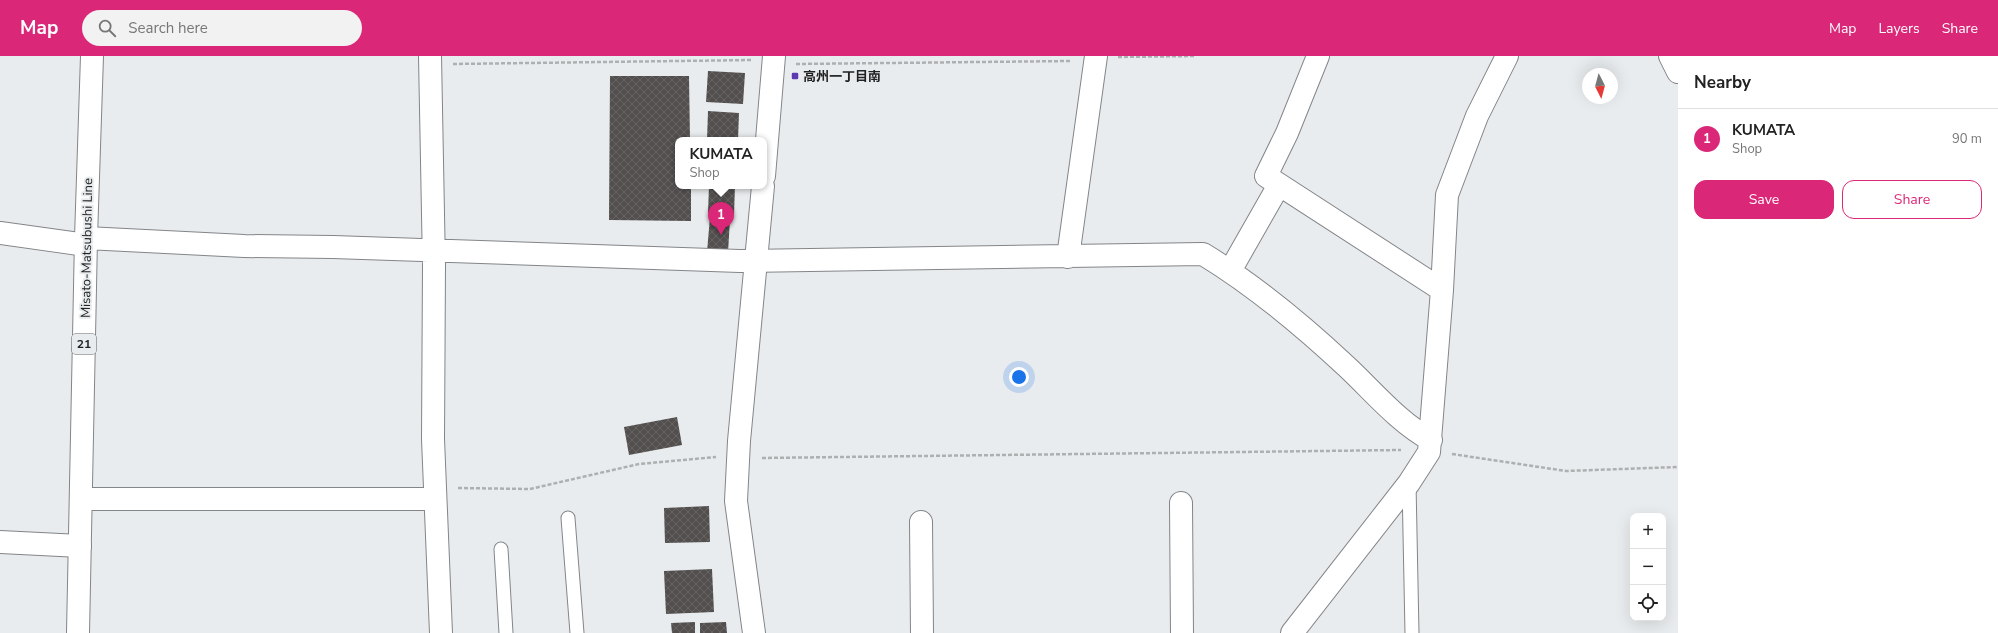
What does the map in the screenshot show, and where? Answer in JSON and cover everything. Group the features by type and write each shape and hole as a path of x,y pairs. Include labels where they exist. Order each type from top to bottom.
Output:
{"street":[{"name":"Misato-Matsubushi Line","path":"78,633 86,242 92,56"},
{"path":"1318,56 1287,133 1266,176 1442,290"},
{"path":"1292,633 1409,483 1430,446 1442,290 1447,194 1477,116 1506,56"},
{"path":"1670,56 1678,72"},
{"path":"1068,257 1095,57"},
{"path":"767,141 774,58"},
{"path":"430,60 433,252 433,439 441,633"},
{"path":"1230,271 1279,185"},
{"path":"754,633 736,501 739,441 763,189"},
{"path":"0,233 86,242 333,247 433,252 757,261 1203,254 1230,271 1287,314 1345,365 1430,446"},
{"path":"81,499 435,493"},
{"path":"1181,502 1182,633"},
{"path":"921,522 922,633"},
{"path":"0,542 80,546"}],"lane":[{"path":"1409,483 1412,633"},
{"path":"568,518 577,633"},
{"path":"501,549 506,633"}],"path":[{"path":"796,64 1082,61 1095,57 1194,56"},
{"path":"430,60 774,58"},
{"path":"755,458 1409,450 1430,446 1445,453 1566,470 1678,467"},
{"path":"435,493 530,488 639,464 720,457"}],"building":[{"path":"708,71 745,73 743,104 706,102"},
{"path":"610,76 689,76 690,137 675,137 675,189 691,189 691,221 609,220"},
{"path":"708,111 739,113 738,137 707,137"},
{"path":"709,189 735,189 734,214 708,213"},
{"path":"710,217 730,219 728,253 707,252"},
{"path":"677,417 682,445 629,455 624,427"},
{"path":"709,506 710,542 665,543 664,508"},
{"path":"712,569 714,612 666,614 664,571"},
{"path":"695,622 695,633 672,633 671,623"},
{"path":"726,622 727,633 700,633 700,623"}],"place":[{"name":"高州一丁目南","path":"795,76"},
{"name":"KUMATA","path":"721,235"}]}
